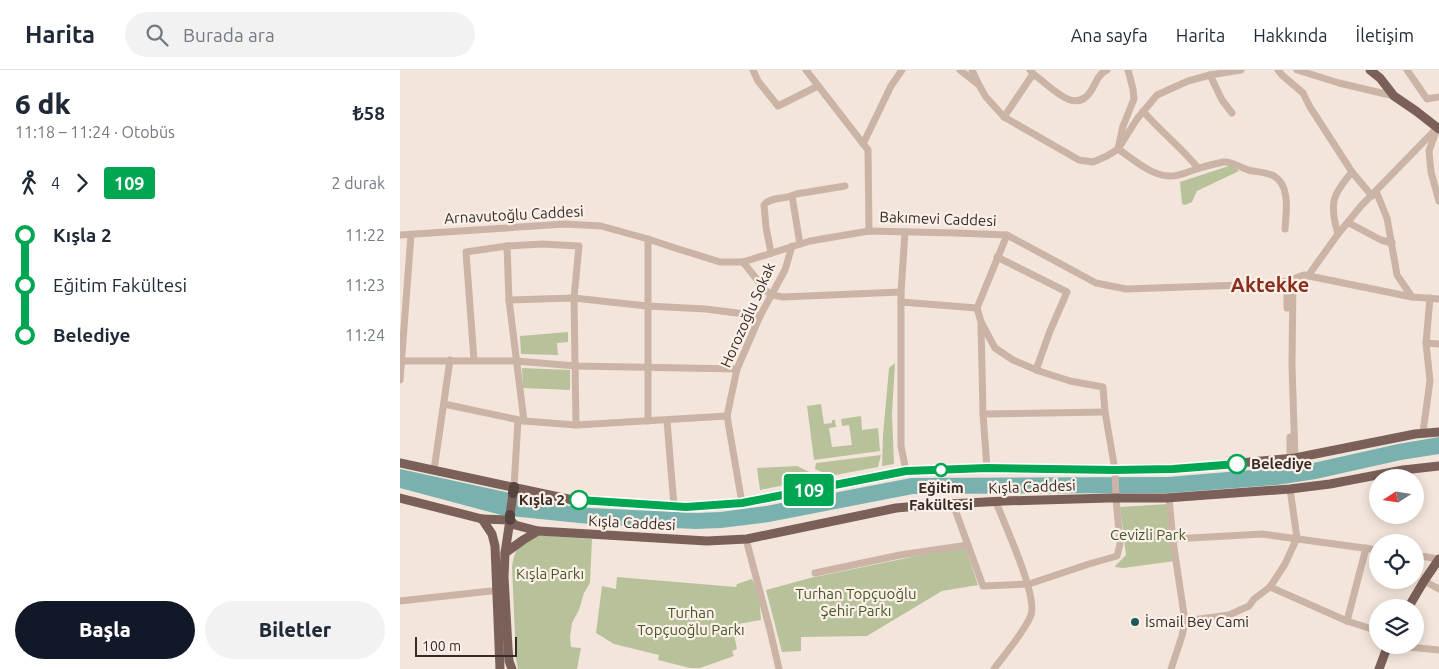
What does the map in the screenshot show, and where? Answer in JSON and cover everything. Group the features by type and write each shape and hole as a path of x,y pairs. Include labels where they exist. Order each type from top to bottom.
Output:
{"main road":[{"path":"1370,70 1380,78 1394,96 1438,129"},
{"path":"400,463 513,490 573,500 686,507 742,503 906,471 987,468 1173,469 1293,458 1423,432 1439,432"},
{"name":"Kışla Caddesi","path":"510,517 515,525 538,531 707,541 746,539 896,508 996,502 1169,498 1290,489 1330,484 1403,470 1439,466"},
{"path":"500,669 501,590 513,490"},
{"path":"400,498 482,519 510,517"},
{"path":"482,519 492,534 496,546 509,661 512,669"},
{"path":"506,552 538,531"},
{"path":"1424,581 1439,559"},
{"path":"1378,669 1384,654"}],"street":[{"path":"752,70 778,106 818,86"},
{"path":"792,246 869,231 868,150 806,70"},
{"path":"863,144 891,86 902,70"},
{"path":"960,70 979,85"},
{"path":"972,70 986,97 1004,117 1079,160 1093,162 1118,149 1143,111 1157,95 1188,81 1232,70 1241,70"},
{"path":"1004,117 1032,72 1060,96 1081,101 1087,96 1097,78 1107,70"},
{"path":"1118,149 1134,99 1128,70"},
{"path":"1278,70 1303,93 1352,172 1374,193 1388,218 1396,275 1412,297"},
{"path":"1297,70 1339,83 1394,96"},
{"path":"1407,70 1427,99 1439,96"},
{"path":"1210,75 1222,100 1232,114"},
{"path":"1143,111 1164,134 1178,145 1198,168"},
{"path":"1308,276 1338,234 1374,193 1438,129"},
{"path":"1438,129 1429,151 1431,172 1439,201"},
{"path":"1118,149 1159,175 1178,176 1198,168 1229,162 1249,170 1274,176 1279,180 1285,193 1285,229"},
{"path":"1338,234 1334,218 1334,199 1339,187 1352,172"},
{"path":"772,253 766,227 764,205 767,201 845,186"},
{"path":"792,196 800,244"},
{"path":"1349,222 1380,240 1392,243"},
{"name":"Arnavutoğlu Caddesi","path":"400,235 565,224 601,226 720,262 743,262 792,246"},
{"name":"Bakımevi Caddesi","path":"869,231 1007,235 1096,283 1126,289 1243,285 1290,280 1304,275 1412,297 1439,299"},
{"path":"905,232 901,292 901,446 906,471"},
{"path":"400,380 410,235"},
{"path":"953,504 982,586 1028,584 1117,556 1120,544 1115,470 1103,388 1070,381 1013,360 994,348 981,322 977,308 1007,235"},
{"path":"648,239 648,421"},
{"path":"474,360 466,252 507,246 542,244 579,246 574,298 576,425"},
{"path":"507,246 509,300 521,420 513,490"},
{"name":"Horozoğlu Sokak","path":"742,503 727,416 736,369 760,316 785,270 792,246"},
{"path":"998,257 1067,292 1036,370"},
{"path":"743,262 766,291 772,295 783,297 901,292"},
{"path":"1290,280 1287,336 1293,458"},
{"path":"509,300 574,298 647,306 706,309 760,316"},
{"path":"1423,432 1430,381 1426,343 1430,298"},
{"path":"901,302 977,308"},
{"path":"981,322 983,414 987,468"},
{"path":"1426,343 1439,344"},
{"path":"434,470 450,360"},
{"path":"402,361 516,361 576,366 736,369"},
{"path":"444,404 521,420 576,425 727,416"},
{"path":"983,414 1105,412"},
{"path":"667,420 674,506"},
{"path":"1185,621 1229,615 1249,606 1254,599 1270,587 1285,564 1297,538 1290,489"},
{"path":"1169,498 1185,621 1171,669"},
{"path":"994,669 1018,637 1032,610 1028,584 996,502"},
{"path":"1173,539 1262,534 1369,548"},
{"path":"746,539 779,669"},
{"path":"815,573 900,555 968,545"},
{"path":"1347,621 1366,548"},
{"path":"1424,556 1439,559"},
{"path":"1424,581 1439,589"},
{"path":"1270,587 1347,621 1369,628"},
{"path":"400,601 501,590"},
{"path":"1424,649 1439,650"}],"green space":[{"path":"1232,165 1239,171 1197,191 1192,202 1185,205 1182,204 1180,182"},
{"path":"568,332 568,342 557,343 558,355 521,354 520,336"},
{"path":"895,363 892,414 894,464 882,466 889,368"},
{"path":"522,368 570,370 570,390 523,388"},
{"path":"821,404 824,424 832,423 832,420 835,420 836,427 829,428 832,447 852,445 849,425 842,426 841,419 861,416 862,430 878,428 880,451 814,460 807,406"},
{"path":"881,455 878,467 830,476 815,469 816,463"},
{"path":"797,466 822,478 760,490 757,468"},
{"name":"Cevizli Park","path":"1168,504 1175,561 1123,568 1115,567 1126,555 1120,507"},
{"name":"Kışla Parkı","path":"537,535 592,539 590,583 572,623 570,637 571,647 581,648 577,669 518,669 512,567 516,551 519,547"},
{"name":"Turhan Topçuoğlu Şehir Parkı","path":"965,546 978,585 942,591 867,636 801,637 801,651 782,652 766,590 810,578"},
{"name":"Turhan Topçuoğlu Parkı","path":"617,577 736,587 737,584 752,579 759,594 761,620 732,625 737,649 732,651 734,656 700,668 690,668 658,660 659,655 614,644 596,633 602,586 616,589"}],"water":[{"path":"1439,437 1439,454 1277,485 1169,493 913,494 769,522 721,528 696,529 589,524 501,515 400,488 400,469 569,506 696,513 720,512 766,506 911,478 1168,477 1313,463"}],"bus line":[{"name":"109","path":"579,500 686,507 742,503 906,471 987,468 1053,470 1173,469 1237,464"}],"place":[{"name":"Belediye","path":"1237,464"},
{"name":"Eğitim Fakültesi","path":"941,470"},
{"name":"Kışla 2","path":"579,500"},
{"name":"İsmail Bey Cami","path":"1135,622"}],"district":[{"name":"Aktekke","path":"1270,285"}]}
